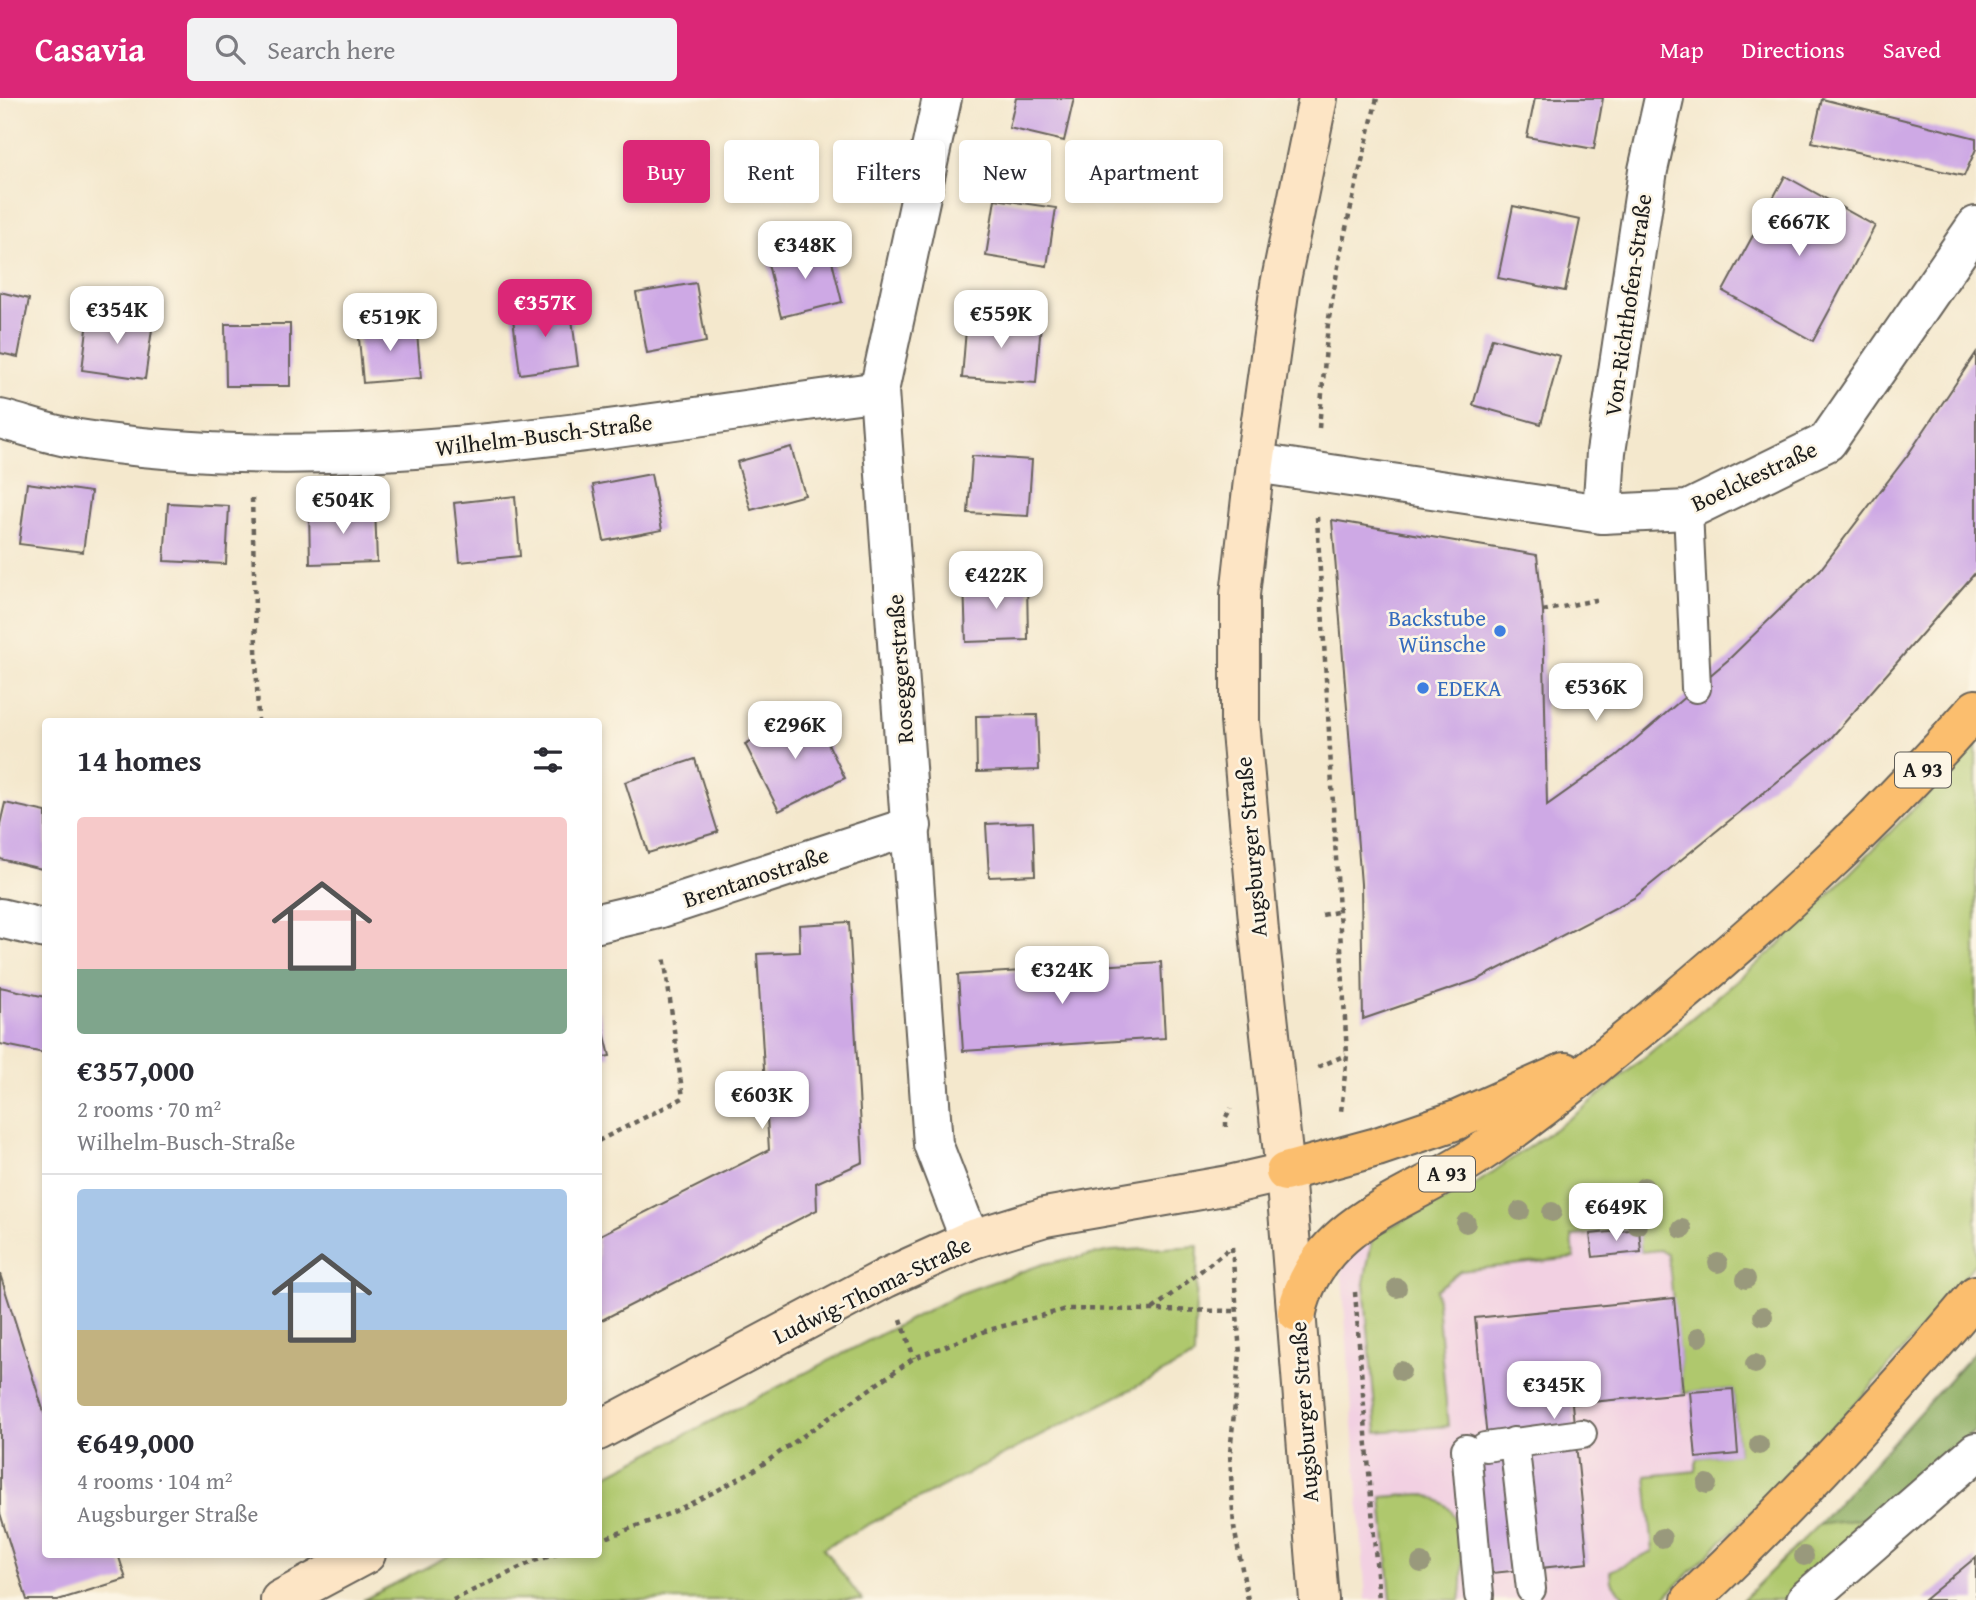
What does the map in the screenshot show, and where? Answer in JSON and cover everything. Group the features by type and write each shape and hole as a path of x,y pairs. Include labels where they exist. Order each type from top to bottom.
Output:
{"highway":[{"name":"A 93","path":"1297,1312 1311,1269 1328,1247 1350,1228 1495,1143 1562,1094 1690,989 1866,828 1976,709"},
{"name":"A 93","path":"1285,1171 1457,1120 1617,1047"},
{"path":"1691,1600 1775,1521 1895,1391 1976,1295"}],"street":[{"name":"Roseggerstraße","path":"942,98 879,391 933,1144 970,1240"},
{"name":"Augsburger Straße","path":"1318,98 1280,285 1255,463 1240,595 1240,721 1262,968 1285,1171 1319,1600"},
{"name":"Von-Richthofen-Straße","path":"1602,514 1606,452 1646,183 1664,98"},
{"name":"Boelckestraße","path":"1255,463 1602,514 1688,510 1827,442 1976,226"},
{"name":"Wilhelm-Busch-Straße","path":"0,419 71,438 251,454 440,450 879,391"},
{"name":"Brentanostraße","path":"602,922 658,909 912,826"},
{"path":"0,918 42,928"},
{"name":"Ludwig-Thoma-Straße","path":"602,1429 886,1278 970,1240 1045,1217 1228,1185 1285,1171"},
{"path":"1806,1600 1976,1452"},
{"path":"280,1600 359,1558"}],"lane":[{"path":"1688,510 1696,688"},
{"path":"1479,1595 1475,1448 1582,1434"},
{"path":"1514,1442 1531,1590"}],"path":[{"path":"1345,1154 1340,1111 1347,1055 1337,912 1315,473 1328,324 1341,249 1377,98"},
{"path":"251,454 258,718"},
{"path":"1542,611 1600,599"},
{"path":"602,1139 683,1098 658,909"},
{"path":"1322,915 1337,912"},
{"path":"1312,1070 1347,1055"},
{"path":"1226,1127 1226,1117 1234,1104"},
{"path":"1350,1228 1379,1600"},
{"path":"1153,1309 1232,1247 1240,1354 1230,1453 1234,1527 1248,1600"},
{"path":"602,1539 671,1513 756,1469 914,1358 985,1331 1066,1309 1236,1311"},
{"path":"1223,1497 1232,1496"},
{"path":"453,1600 544,1558"}],"shaded area":[{"path":"1722,1197 1781,1483 1662,1600 1366,1600 1341,1262 1373,1235 1368,1259"}],"green space":[{"path":"1976,745 1976,1262 1864,1394 1785,1478 1662,1600 1627,1600 1611,1582 1610,1571 1653,1552 1646,1476 1696,1471 1696,1458 1738,1453 1733,1389 1683,1393 1668,1255 1660,1250 1641,1252 1638,1229 1572,1236 1574,1258 1460,1271 1436,1290 1448,1426 1377,1432 1364,1283 1373,1235 1470,1188 1580,1111 1776,948"},
{"path":"1198,1246 1194,1357 823,1548 862,1600 363,1600 444,1558 602,1558 602,1477 959,1294 1043,1264 1112,1251"},
{"path":"1976,1350 1976,1430 1784,1600 1742,1600 1818,1525"},
{"path":"1976,1350 1976,1430 1875,1517 1818,1525"},
{"path":"1422,1494 1442,1502 1455,1518 1462,1554 1460,1600 1391,1600 1382,1497"}],"building":[{"path":"1016,98 1074,98 1064,141 1009,128"},
{"path":"1535,98 1603,98 1594,149 1527,137"},
{"path":"1822,99 1976,138 1976,149 1964,176 1812,142"},
{"path":"1785,176 1875,226 1813,341 1723,291"},
{"path":"994,203 1022,203 1056,208 1047,266 986,256"},
{"path":"1513,206 1580,220 1565,291 1498,278"},
{"path":"828,245 842,302 781,317 767,260"},
{"path":"696,283 706,342 647,353 636,293"},
{"path":"0,292 29,299 18,357 0,353"},
{"path":"570,303 578,366 520,374 512,311"},
{"path":"89,313 153,322 145,379 82,370"},
{"path":"967,317 1041,323 1036,383 962,378"},
{"path":"416,322 421,378 363,383 358,327"},
{"path":"225,324 290,324 290,386 226,386"},
{"path":"1492,338 1560,356 1541,424 1473,405"},
{"path":"1976,353 1976,572 1831,738 1634,898 1479,979 1363,1019 1361,884 1332,520 1537,555 1543,611 1547,805 1616,756 1728,660 1820,570 1907,456"},
{"path":"791,447 805,495 751,510 737,462"},
{"path":"972,456 1032,460 1028,516 968,513"},
{"path":"651,474 662,530 604,541 593,485"},
{"path":"27,483 91,492 83,552 19,544"},
{"path":"515,496 520,556 460,562 454,503"},
{"path":"168,503 229,506 226,564 164,561"},
{"path":"375,507 377,562 310,564 309,509"},
{"path":"1027,580 1028,640 966,642 964,582"},
{"path":"812,711 845,778 779,811 745,744"},
{"path":"1037,715 1039,770 977,772 976,716"},
{"path":"695,759 718,832 648,853 625,782"},
{"path":"5,803 42,811 42,869 0,859 0,824"},
{"path":"1033,822 1035,875 989,877 986,824"},
{"path":"849,922 863,1162 816,1183 817,1210 602,1320 602,1234 769,1150 757,954 800,952 799,925"},
{"path":"1161,962 1165,1038 963,1051 958,975"},
{"path":"0,987 42,996 42,1053 0,1044"},
{"path":"602,1024 610,1056 602,1057"},
{"path":"1639,1229 1641,1252 1593,1257 1590,1234"},
{"path":"0,1274 42,1406 42,1558 119,1558 126,1579 58,1600 27,1600 0,1513"},
{"path":"1674,1298 1683,1393 1572,1404 1588,1563 1473,1575 1462,1461 1489,1459 1475,1318"},
{"path":"1733,1389 1738,1454 1696,1458 1690,1392"},
{"path":"1976,1557 1976,1600 1924,1600"}],"place":[{"name":"Backstube Wünsche","path":"1500,631"},
{"name":"EDEKA","path":"1423,688"}]}
